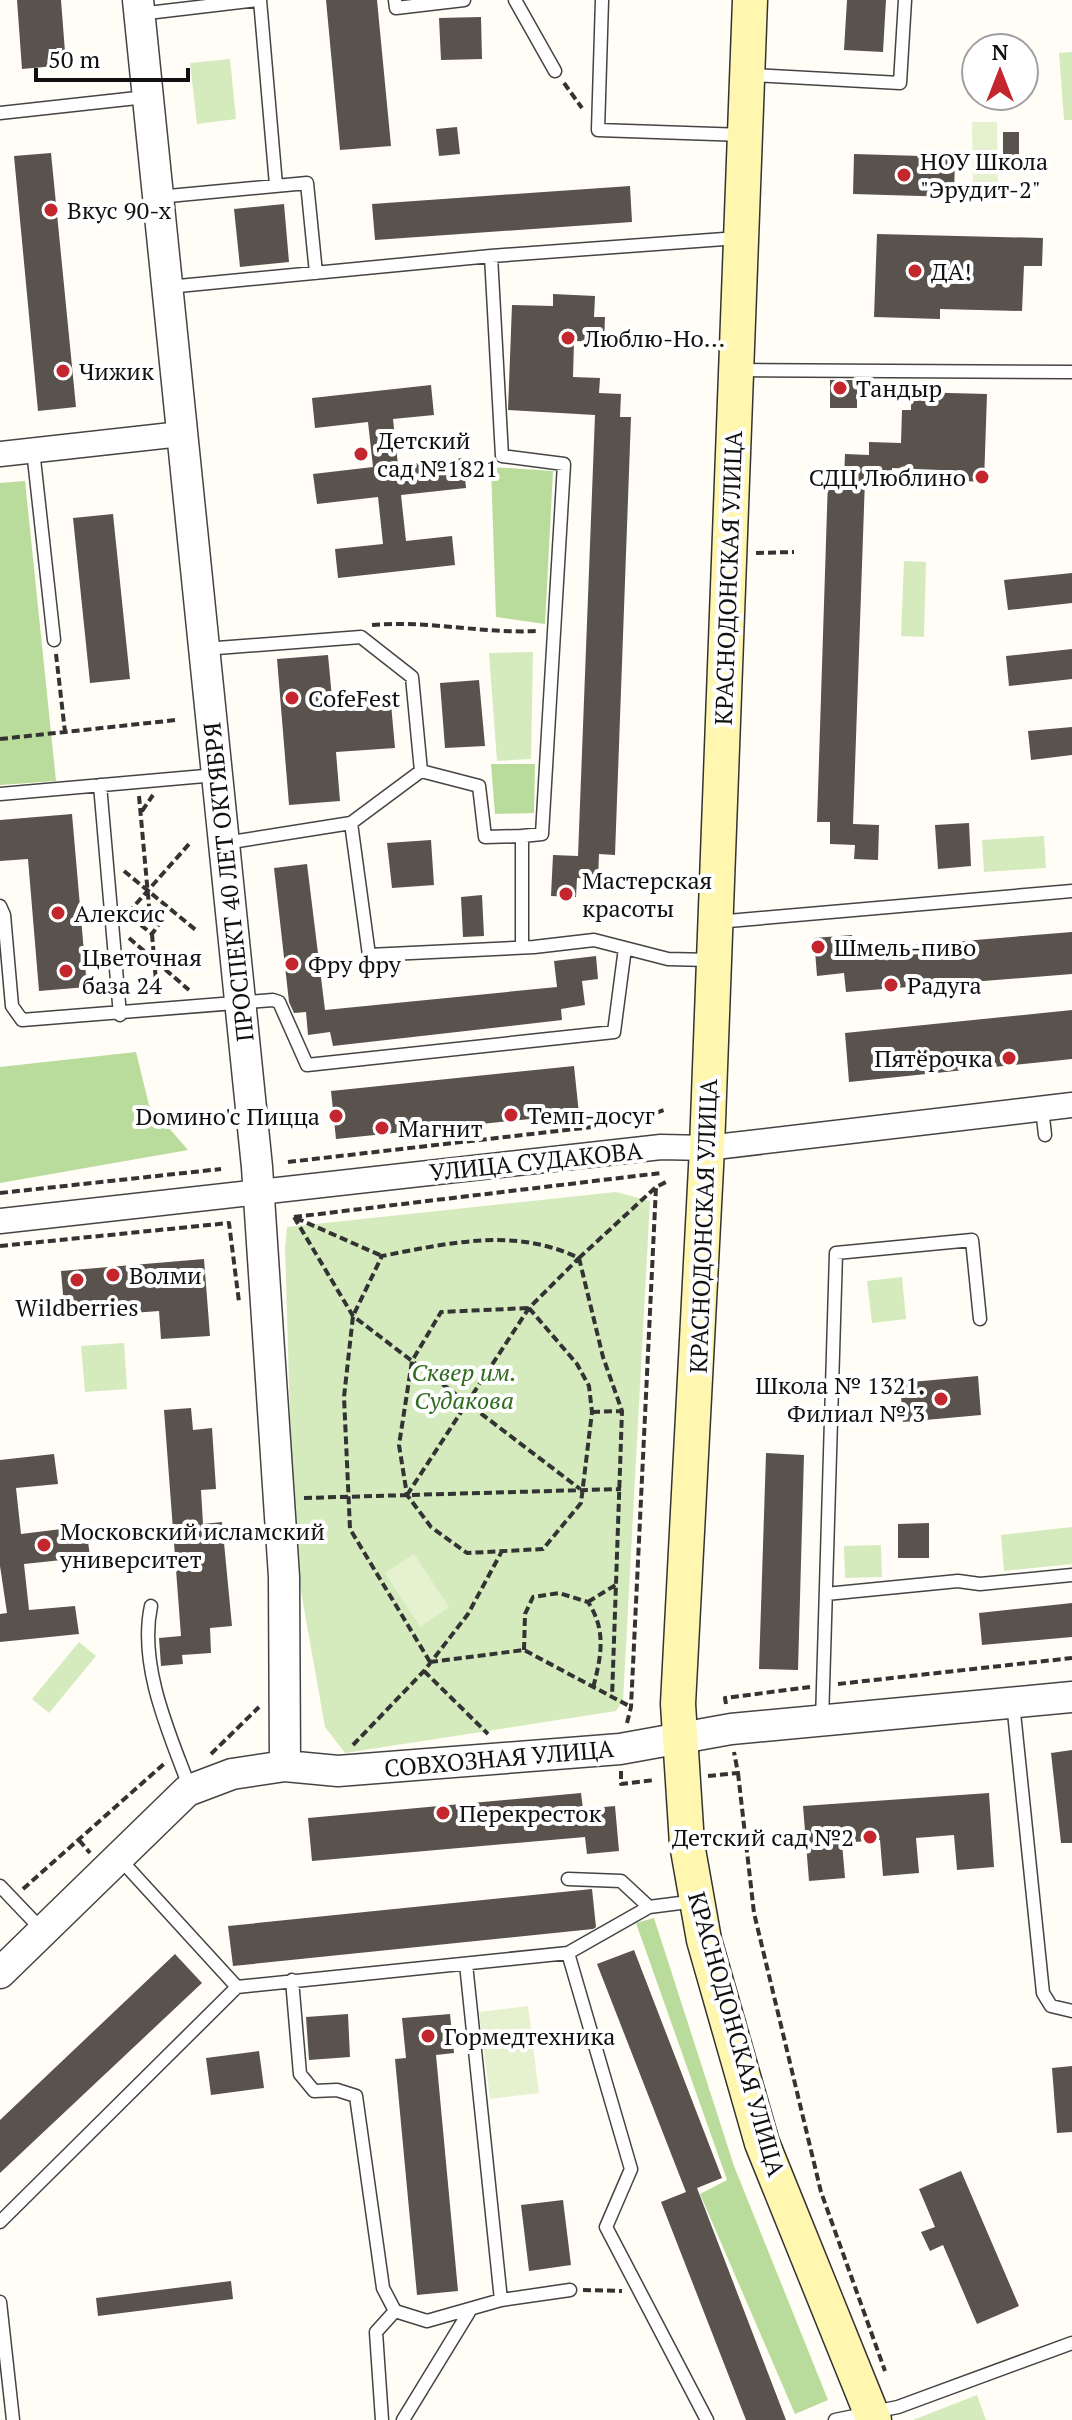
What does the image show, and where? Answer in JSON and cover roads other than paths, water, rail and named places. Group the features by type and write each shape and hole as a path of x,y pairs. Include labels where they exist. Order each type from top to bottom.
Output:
{"main road":[{"name":"КРАСНОДОНСКАЯ УЛИЦА","path":"750,0 707,1148 678,1704 687,1844 696,1901 762,2143 881,2414"}],"street":[{"name":"ПРОСПЕКТ 40 ЛЕТ ОКТЯБРЯ","path":"138,7 225,843 258,1193 284,1577 285,1766"},
{"path":"0,454 181,434"},
{"name":"УЛИЦА СУДАКОВА","path":"0,1221 661,1147 707,1148 1072,1105"},
{"name":"СОВХОЗНАЯ УЛИЦА","path":"0,1973 119,1858 186,1785 285,1766 338,1771 620,1749 731,1729 1072,1697"}],"lane":[{"path":"138,7 259,0 276,185"},
{"path":"395,0 396,8 464,0"},
{"path":"515,0 555,71"},
{"path":"602,0 598,130 745,135"},
{"path":"747,75 900,83 905,0"},
{"path":"0,113 146,97"},
{"path":"156,197 307,183 316,273"},
{"path":"166,288 491,256 741,238"},
{"path":"421,771 479,786 485,837 542,834 564,464 502,456 491,256"},
{"path":"736,369 1072,372"},
{"path":"33,450 54,640"},
{"path":"204,649 361,637 412,677 421,771"},
{"path":"225,843 351,823 421,771"},
{"path":"0,794 218,775"},
{"path":"100,785 120,1015"},
{"path":"351,823 369,955 594,940 668,959 713,960"},
{"path":"522,836 522,947"},
{"path":"714,922 1072,891"},
{"path":"0,906 4,915 12,1006 17,1017 31,1022 279,1002 307,1065 614,1032 625,948"},
{"path":"1042,1108 1045,1135"},
{"path":"822,1721 836,1253 972,1240 980,1319"},
{"path":"826,1594 958,1581 980,1584 1072,1575"},
{"path":"151,1606 146,1633 158,1696 186,1785"},
{"path":"1013,1703 1043,1993 1051,2006 1072,2011"},
{"path":"119,1858 237,1987"},
{"path":"568,1879 621,1881 649,1907"},
{"path":"0,1886 43,1931"},
{"path":"0,2222 237,1987 568,1953 649,1907 696,1901"},
{"path":"568,1953 631,2169 606,2227 707,2420"},
{"path":"466,1964 501,2300"},
{"path":"292,1980 300,2074 314,2091 337,2090 356,2096 383,2288 395,2311 427,2321 469,2312 501,2300 570,2290"},
{"path":"0,2302 13,2420"},
{"path":"382,2420 376,2332 395,2311"},
{"path":"403,2420 469,2312"},
{"path":"835,2420 848,2415 881,2414 1072,2343"}],"place":[{"name":"НОУ Школа \"Эрудит-2\"","path":"904,175"},
{"name":"Вкус 90-х","path":"51,210"},
{"name":"ДА!","path":"915,271"},
{"name":"Люблю-Но...","path":"568,338"},
{"name":"Чижик","path":"63,371"},
{"name":"Тандыр","path":"840,388"},
{"name":"Детский сад №1821","path":"361,454"},
{"name":"СДЦ Люблино","path":"982,477"},
{"name":"CofeFest","path":"292,698"},
{"name":"Мастерская красоты","path":"566,894"},
{"name":"Алексис","path":"58,913"},
{"name":"Шмель-пиво","path":"818,947"},
{"name":"Фру фру","path":"292,964"},
{"name":"Цветочная база 24","path":"66,971"},
{"name":"Радуга","path":"891,985"},
{"name":"Пятёрочка","path":"1009,1058"},
{"name":"Темп-досуг","path":"511,1115"},
{"name":"Dомино'с Пицца","path":"336,1116"},
{"name":"Магнит","path":"382,1128"},
{"name":"Волми","path":"113,1275"},
{"name":"Wildberries","path":"77,1280"},
{"name":"Школа № 1321. Филиал № 3","path":"941,1399"},
{"name":"Московский исламский университет","path":"44,1545"},
{"name":"Перекресток","path":"443,1813"},
{"name":"Детский сад №2","path":"870,1837"},
{"name":"Гормедтехника","path":"428,2036"}],"park label":[{"name":"Сквер им. Судакова","path":"464,1386"}]}
